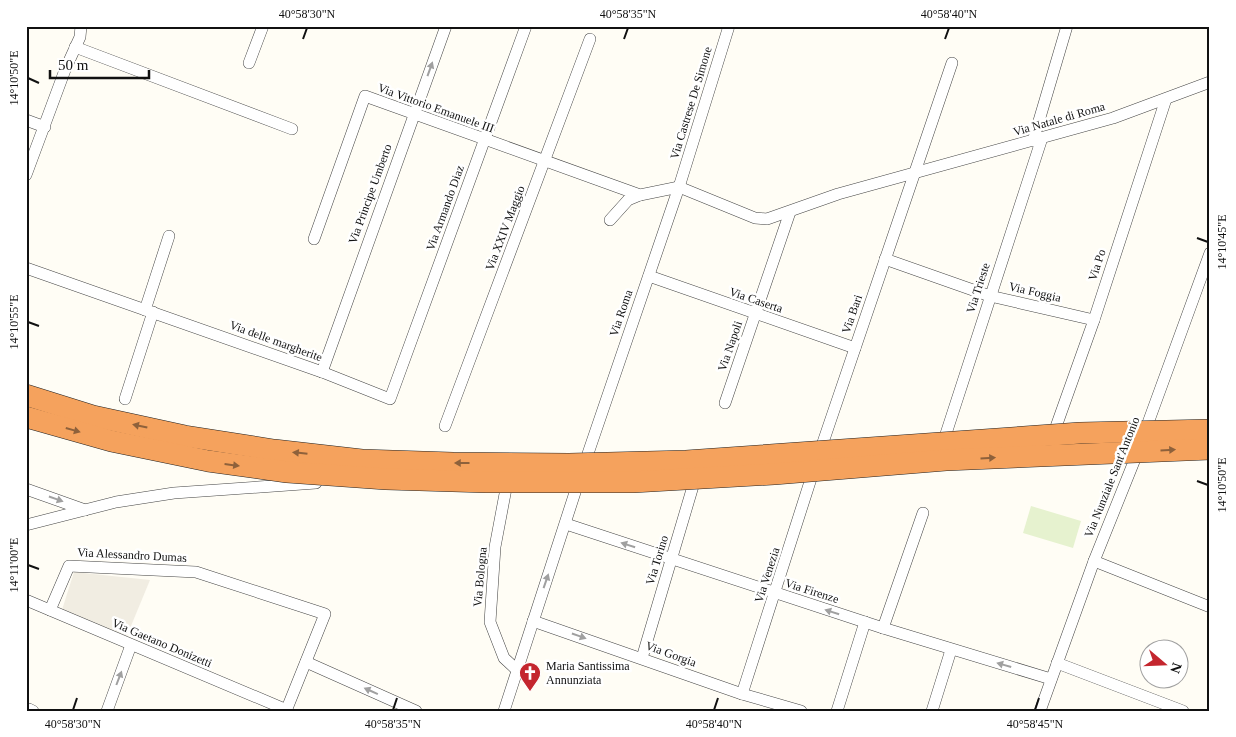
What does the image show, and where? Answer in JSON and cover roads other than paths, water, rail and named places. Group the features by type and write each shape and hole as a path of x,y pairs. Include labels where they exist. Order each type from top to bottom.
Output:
{"highway":[{"path":"26,395 93,416 185,436 274,450 352,459 435,462 569,464 686,461 1080,433 1210,429"},
{"path":"26,417 111,441 208,462 287,472 440,481 633,482 774,474 946,460 1210,449"}],"street":[{"path":"26,175 65,70 80,38 82,26"},
{"path":"249,63 262,26"},
{"name":"Via Principe Umberto","path":"322,372 446,26"},
{"name":"Via Armando Diaz","path":"390,399 526,26"},
{"name":"Via Castrese De Simone","path":"679,187 730,26"},
{"name":"Via Trieste","path":"941,447 1038,139 1067,26"},
{"name":"Via XXIV Maggio","path":"445,426 590,39"},
{"path":"75,47 292,129"},
{"path":"913,174 952,63"},
{"name":"Via Natale di Roma","path":"679,187 755,218 767,219 838,194 1113,118 1210,82"},
{"name":"Via Vittorio Emanuele III","path":"314,239 365,96 640,195"},
{"name":"Via Po","path":"1052,438 1094,320 1166,99"},
{"path":"26,120 45,126"},
{"name":"Via Bari","path":"816,463 913,174"},
{"path":"610,220 628,200 640,195 679,187"},
{"name":"Via Roma","path":"504,711 581,474 679,187"},
{"name":"Via Napoli","path":"724,403 790,212"},
{"path":"124,399 169,236"},
{"name":"Via Nunziale Sant'Antonio","path":"1040,711 1094,561 1146,430 1210,252"},
{"name":"Via Foggia","path":"885,259 990,296 1094,320"},
{"name":"Via delle margherite","path":"26,268 322,372 390,399"},
{"name":"Via Caserta","path":"649,276 855,348"},
{"path":"26,525 116,502 174,493 270,486 816,463 941,447 1146,430 1210,429"},
{"name":"Via Venezia","path":"742,694 816,463"},
{"name":"Via Torino","path":"642,658 698,469"},
{"name":"Via Bologna","path":"508,476 495,547 490,622 504,658 518,671"},
{"path":"26,489 85,510"},
{"path":"883,628 923,513"},
{"name":"Via Firenze","path":"566,524 775,594 951,650 1051,679"},
{"path":"1094,561 1210,606"},
{"name":"Via Alessandro Dumas","path":"50,610 69,566 196,572 325,614 306,662"},
{"name":"Via Gaetano Donizetti","path":"26,600 286,710"},
{"name":"Via Gorgia","path":"533,621 742,694 801,711"},
{"path":"837,711 865,622"},
{"path":"107,711 132,645"},
{"path":"932,711 951,650"},
{"path":"286,710 306,662 416,711"},
{"path":"1057,663 1183,711"}],"place":[{"name":"Maria Santissima Annunziata","path":"530,692"}]}
